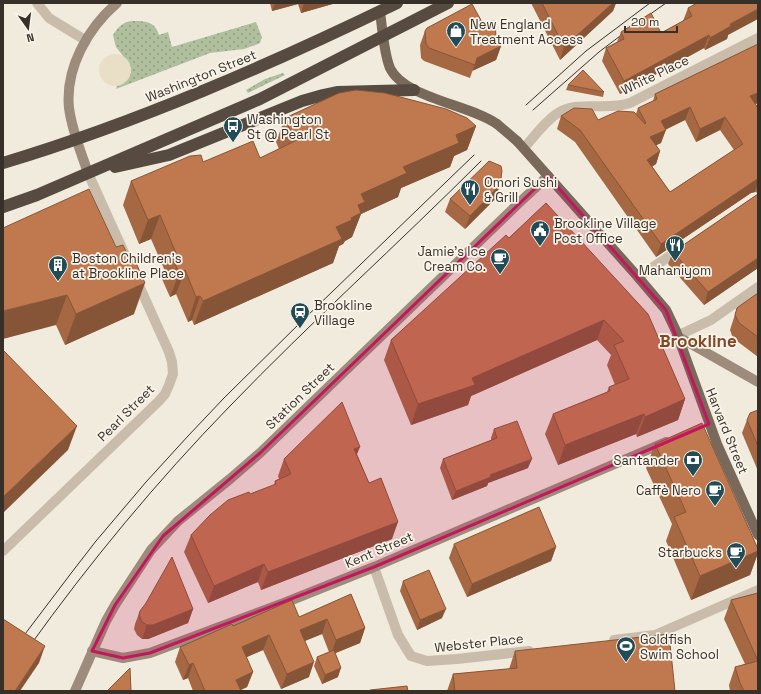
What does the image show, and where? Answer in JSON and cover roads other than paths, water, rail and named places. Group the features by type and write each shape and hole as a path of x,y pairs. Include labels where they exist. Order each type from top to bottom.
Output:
{"highway":[{"name":"Washington Street","path":"3,163 130,120 250,71 379,7 396,3"},
{"path":"3,207 37,195 249,104 300,80 448,3"},
{"path":"88,173 169,155 302,102 327,94 345,91 414,90"}],"main road":[{"path":"379,7 388,60 392,72 402,82 414,90 484,117 497,124 520,145 664,308 677,336"},
{"name":"Harvard Street","path":"677,336 717,444 758,535"}],"street":[{"path":"37,3 49,18 85,40"},
{"path":"88,173 76,139 70,109 70,93 73,72 85,40 100,21 118,3"},
{"name":"White Place","path":"520,145 557,113 563,110 577,107 623,105 758,38"},
{"name":"Pearl Street","path":"3,551 159,401 168,389 173,371 171,357 88,173"},
{"name":"Station Street","path":"92,651 115,605 151,550 178,521 260,453 548,176"},
{"path":"638,277 690,242"},
{"path":"677,336 711,320 758,287"},
{"path":"677,336 758,382"},
{"path":"698,428 709,424"},
{"name":"Kent Street","path":"92,651 123,658 150,653 284,603 374,567 678,437"},
{"name":"Webster Place","path":"374,567 398,634 412,656 427,661 457,660 539,649"},
{"path":"601,642 655,635 758,590"},
{"path":"75,691 92,651"}],"tram line":[{"path":"526,105 586,51 650,3"},
{"path":"642,20 666,3"},
{"path":"533,110 599,52 628,30"},
{"path":"19,642 96,541 146,482 188,436 305,318 474,155"},
{"path":"29,647 100,553 176,463 292,344 481,161"}],"place":[{"name":"New England Treatment Access","path":"456,48"},
{"name":"Washington St @ Pearl St","path":"233,143"},
{"name":"Omori Sushi & Grill","path":"470,206"},
{"name":"Brookline Village Post Office","path":"540,247"},
{"name":"Mahaniyom","path":"675,262"},
{"name":"Jamie's Ice Cream Co.","path":"500,275"},
{"name":"Boston Children's at Brookline Place","path":"58,282"},
{"name":"Brookline Village","path":"300,329"},
{"name":"Santander","path":"693,477"},
{"name":"Caffè Nero","path":"715,507"},
{"name":"Starbucks","path":"736,569"},
{"name":"Goldfish Swim School","path":"626,663"}],"district":[{"name":"Brookline","path":"698,341"}]}
